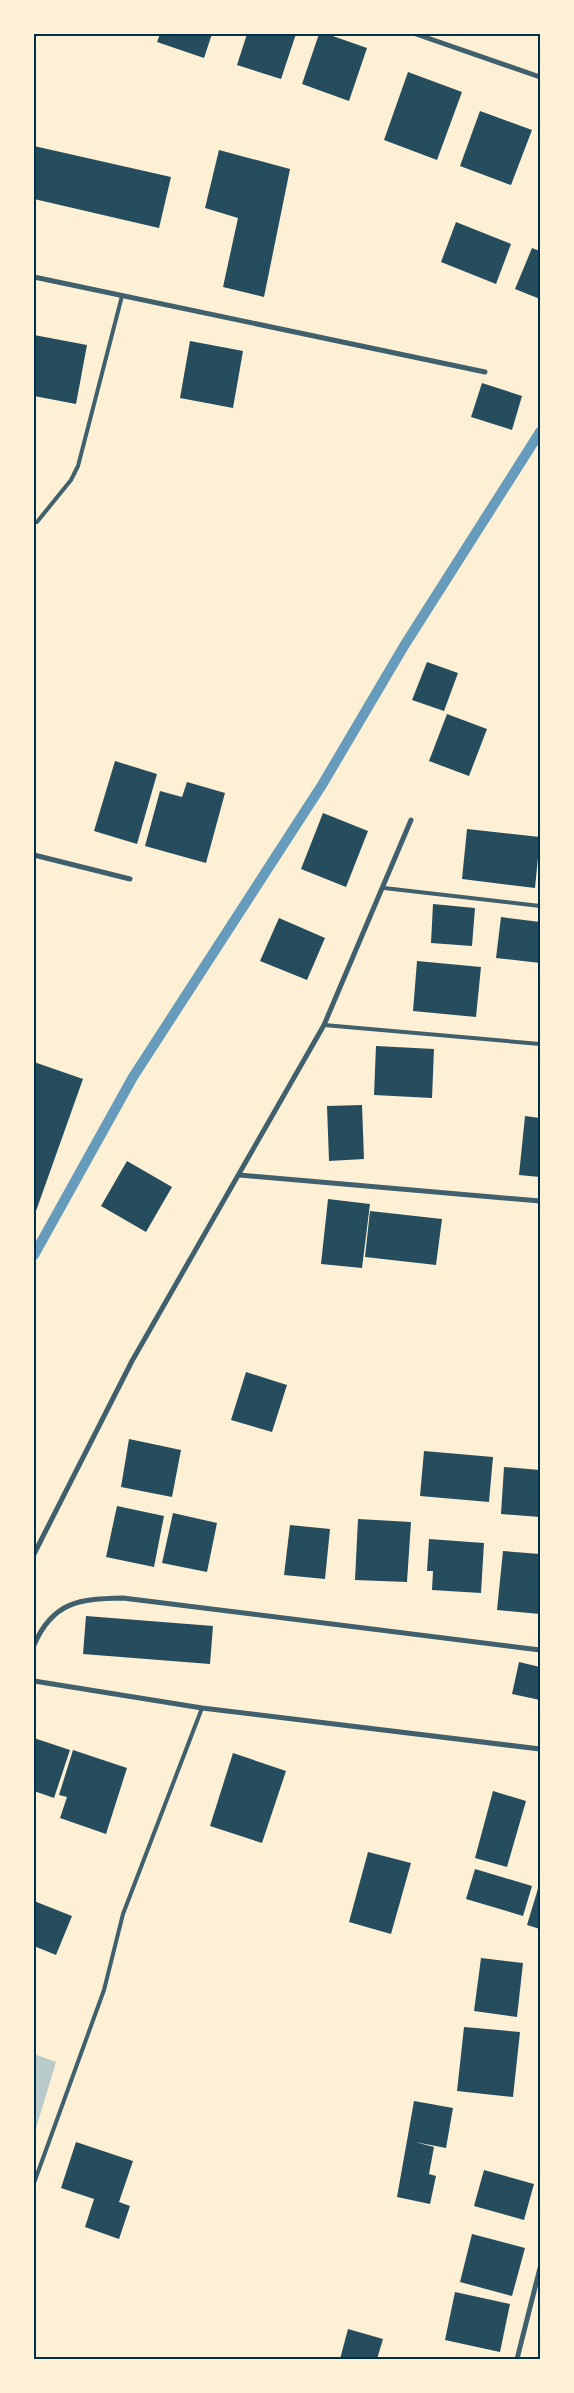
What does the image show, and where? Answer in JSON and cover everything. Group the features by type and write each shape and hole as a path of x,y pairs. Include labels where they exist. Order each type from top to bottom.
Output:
{"street":[{"path":"416,34 540,77"},
{"path":"34,277 485,372"},
{"path":"34,1554 132,1361 324,1025 384,888 411,820"},
{"path":"34,855 130,879"},
{"path":"239,1175 540,1201"},
{"path":"34,1645 47,1621 64,1607 80,1600 123,1598 540,1650"},
{"path":"34,1681 202,1708 540,1749"},
{"path":"517,2359 540,2268"}],"lane":[{"path":"37,522 71,480 78,466 122,296"},
{"path":"384,888 540,906"},
{"path":"324,1025 540,1044"},
{"path":"34,2183 104,1990 123,1914 202,1708"}],"shaded area":[{"path":"34,2054 56,2062 34,2135"}],"building":[{"path":"160,34 212,34 204,58 157,42"},
{"path":"247,34 296,34 281,79 237,65"},
{"path":"319,34 327,34 367,48 349,101 302,84"},
{"path":"408,72 462,92 437,160 384,140"},
{"path":"480,111 532,130 511,185 460,166"},
{"path":"34,146 171,177 159,228 34,199"},
{"path":"219,150 290,169 264,297 223,287 238,218 205,208"},
{"path":"456,222 511,244 496,284 441,262"},
{"path":"532,248 540,251 540,299 515,289"},
{"path":"34,335 87,345 76,404 34,396"},
{"path":"190,341 243,351 233,408 180,398"},
{"path":"482,383 522,396 512,430 471,417"},
{"path":"427,662 458,673 444,711 412,700"},
{"path":"447,714 487,729 469,776 429,761"},
{"path":"115,761 157,774 137,844 94,831"},
{"path":"187,782 225,793 206,863 145,846 160,791 182,797"},
{"path":"323,813 368,831 346,887 301,869"},
{"path":"467,829 540,837 535,888 462,879"},
{"path":"433,904 475,908 472,946 431,943"},
{"path":"501,917 540,922 540,963 496,958"},
{"path":"279,918 325,938 307,980 260,961"},
{"path":"417,961 481,967 476,1017 413,1011"},
{"path":"376,1046 434,1049 432,1098 374,1095"},
{"path":"34,1062 83,1079 36,1211 34,1210"},
{"path":"362,1105 364,1159 329,1161 327,1106"},
{"path":"525,1116 540,1118 540,1177 519,1175"},
{"path":"127,1161 172,1187 146,1232 101,1206"},
{"path":"328,1199 370,1204 362,1268 321,1264"},
{"path":"370,1211 442,1219 436,1265 365,1257"},
{"path":"246,1372 287,1385 272,1432 231,1420"},
{"path":"129,1439 181,1450 172,1497 121,1487"},
{"path":"424,1451 493,1457 489,1502 420,1496"},
{"path":"504,1467 540,1470 540,1517 501,1514"},
{"path":"117,1506 164,1516 154,1567 106,1557"},
{"path":"173,1513 217,1523 207,1572 162,1563"},
{"path":"358,1519 411,1522 407,1582 355,1580"},
{"path":"290,1525 330,1529 325,1579 284,1575"},
{"path":"429,1539 484,1543 481,1593 432,1590 433,1571 427,1571"},
{"path":"503,1551 540,1554 540,1614 497,1610"},
{"path":"86,1616 213,1626 210,1664 83,1654"},
{"path":"519,1662 540,1667 540,1700 512,1694"},
{"path":"34,1738 70,1750 54,1798 34,1791"},
{"path":"73,1750 127,1768 106,1834 60,1818 67,1797 59,1795"},
{"path":"233,1753 286,1771 262,1843 210,1826"},
{"path":"493,1791 526,1801 507,1867 475,1858"},
{"path":"368,1852 411,1863 391,1934 349,1922"},
{"path":"475,1869 532,1886 523,1916 466,1899"},
{"path":"540,1882 540,1929 527,1925"},
{"path":"34,1901 72,1916 56,1955 34,1946"},
{"path":"481,1958 523,1963 517,2017 474,2011"},
{"path":"464,2027 520,2032 513,2097 457,2091"},
{"path":"414,2101 453,2108 446,2148 415,2142 434,2147 429,2174 436,2176 430,2204 397,2197"},
{"path":"76,2142 133,2161 119,2202 130,2206 119,2239 85,2227 94,2199 61,2188"},
{"path":"484,2170 534,2184 524,2220 474,2206"},
{"path":"472,2234 525,2248 512,2296 460,2282"},
{"path":"455,2292 510,2304 500,2352 445,2340"},
{"path":"348,2329 383,2339 377,2359 340,2359"}],"waterway":[{"path":"34,1255 133,1077 322,785 404,646 540,432"}]}
